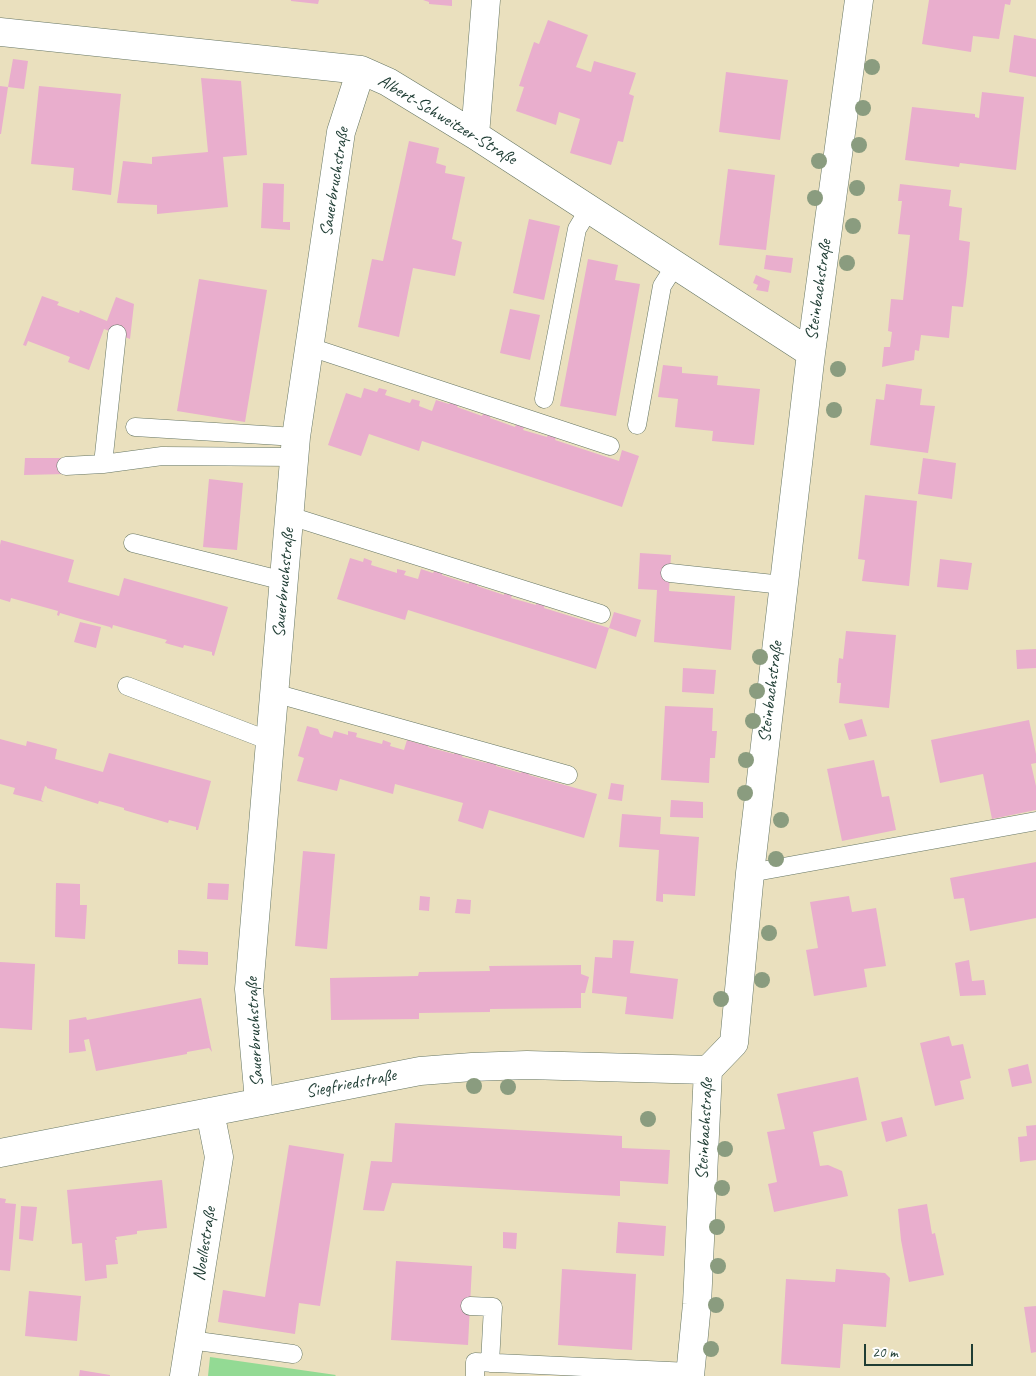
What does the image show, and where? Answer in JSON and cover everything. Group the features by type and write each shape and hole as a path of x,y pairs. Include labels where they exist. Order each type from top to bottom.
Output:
{"street":[{"path":"475,135 486,0"},
{"name":"Steinbachstraße","path":"690,1374 697,1304 708,1070 734,1043 750,873 783,585 811,353 859,0"},
{"name":"Albert-Schweitzer-Straße","path":"0,32 361,70 388,82 475,135 811,353"},
{"name":"Sauerbruchstraße","path":"259,1101 249,989 296,447 341,132 361,70"},
{"name":"Siegfriedstraße","path":"0,1153 420,1071 527,1065 708,1070"},
{"name":"Noellestraße","path":"184,1376 219,1157 210,1112"}],"lane":[{"path":"544,399 577,229 589,209"},
{"path":"637,425 662,286 676,264"},
{"path":"103,464 117,334"},
{"path":"310,347 610,446"},
{"path":"135,428 296,447"},
{"path":"66,466 103,464 162,456 296,447"},
{"path":"290,516 601,614"},
{"path":"133,543 284,582"},
{"path":"670,573 783,585"},
{"path":"127,686 270,741"},
{"path":"274,693 568,775"},
{"path":"750,873 1036,821"},
{"path":"470,1306 493,1307 490,1364"},
{"path":"190,1340 293,1354"},
{"path":"475,1376 475,1362 690,1374"}],"green space":[{"path":"210,1357 336,1375 208,1376"}],"building":[{"path":"291,0 319,0 318,4"},
{"path":"423,0 452,0 452,6 429,4 429,2"},
{"path":"929,0 1011,0 1010,5 1005,4 999,39 973,36 971,52 922,44"},
{"path":"548,20 588,35 576,67 591,72 594,61 636,73 629,94 634,96 623,142 618,141 611,165 570,153 580,119 559,112 556,125 516,111 524,87 519,86 534,42 539,44"},
{"path":"1014,35 1036,39 1036,77 1009,72"},
{"path":"13,59 28,61 24,89 8,87"},
{"path":"726,72 788,80 780,140 719,132"},
{"path":"201,78 241,81 247,155 223,157 228,207 157,214 157,205 117,203 123,161 152,164 152,157 208,152"},
{"path":"0,86 8,87 1,134 0,134"},
{"path":"39,86 121,94 111,195 72,190 74,168 31,164"},
{"path":"982,92 1024,97 1016,170 960,163 959,167 905,160 912,107 975,114 975,117 979,118"},
{"path":"409,141 439,148 436,163 446,166 445,173 465,177 452,239 462,242 455,276 413,268 399,337 358,327 372,259 383,261"},
{"path":"728,169 775,175 766,250 719,245"},
{"path":"263,183 284,184 283,222 290,222 290,230 261,228"},
{"path":"900,184 951,190 949,206 962,208 959,240 970,242 967,274 963,307 952,306 949,338 921,335 919,351 915,350 914,360 882,367 884,347 890,347 892,332 888,331 891,299 903,300 910,235 898,234 902,201 898,201"},
{"path":"529,219 560,226 544,300 513,293"},
{"path":"766,255 793,258 791,273 764,269"},
{"path":"588,259 618,265 615,280 640,284 616,416 560,406"},
{"path":"756,275 770,281 768,292 756,290 758,285 753,283"},
{"path":"199,279 267,290 245,422 177,411"},
{"path":"42,296 59,302 57,305 79,313 80,310 107,321 116,297 134,304 130,339 104,329 89,370 68,362 70,357 28,341 26,346 23,345"},
{"path":"510,309 540,315 530,360 500,353"},
{"path":"663,365 682,367 682,373 718,376 717,385 760,389 754,445 712,441 713,431 675,427 678,399 658,397"},
{"path":"886,384 922,389 920,405 935,406 928,453 870,445 876,399 884,400"},
{"path":"364,388 377,392 379,388 387,390 385,395 410,403 412,399 420,401 419,406 432,411 436,400 449,404 451,400 459,402 457,407 482,416 484,411 491,413 490,418 515,427 517,422 525,424 523,430 547,437 549,432 557,435 555,440 619,461 622,450 639,456 622,507 422,441 419,451 369,434 361,456 328,445 346,393 361,398"},
{"path":"25,458 66,458 66,474 24,475"},
{"path":"923,458 956,463 952,499 918,494"},
{"path":"209,479 243,483 237,550 203,547"},
{"path":"865,495 917,501 909,586 862,581 865,560 858,559"},
{"path":"1,540 74,560 68,582 119,596 124,578 228,607 214,656 212,652 184,645 183,648 165,643 167,640 113,625 112,629 60,613 59,616 57,615 58,611 11,598 10,602 0,599"},
{"path":"640,553 671,555 669,591 735,596 731,650 654,642 657,590 638,589"},
{"path":"350,558 363,562 364,558 372,561 371,565 397,573 397,569 406,571 404,575 418,579 421,569 433,573 435,569 443,571 442,575 469,584 470,580 478,582 477,586 504,595 505,591 513,593 511,598 536,605 537,601 545,604 544,608 609,628 596,669 408,610 405,620 337,599"},
{"path":"940,559 972,563 968,590 937,587"},
{"path":"614,612 641,620 636,637 609,628"},
{"path":"80,622 101,627 96,648 74,642"},
{"path":"846,631 896,635 889,708 839,703 841,683 837,683 838,667 839,658 843,659"},
{"path":"1036,649 1036,668 1017,669 1016,650"},
{"path":"683,668 716,670 714,694 682,692"},
{"path":"665,706 713,708 712,731 717,731 715,758 710,758 709,783 661,780"},
{"path":"862,719 867,736 849,740 844,724"},
{"path":"1029,720 1036,754 1036,763 1031,764 1036,786 1036,810 992,819 983,774 940,783 931,740"},
{"path":"307,726 318,729 320,734 332,738 334,731 348,735 348,731 357,733 356,737 382,744 383,740 391,743 390,746 404,750 407,740 420,744 421,741 430,743 428,747 454,754 454,751 463,753 462,757 487,763 488,760 497,762 496,766 521,773 522,769 530,772 529,775 597,794 584,838 489,810 483,829 458,821 463,803 395,784 393,794 340,779 337,791 297,781 304,758 298,756"},
{"path":"0,739 26,746 27,741 57,749 55,759 103,772 109,753 211,781 198,830 196,830 196,827 169,820 168,823 99,801 98,804 45,786 41,800 44,802 13,794 15,788 0,784"},
{"path":"874,760 882,797 889,796 896,830 842,841 827,769"},
{"path":"611,783 624,785 622,801 608,799"},
{"path":"671,800 703,802 703,818 670,817"},
{"path":"622,814 661,817 660,834 699,837 695,896 663,894 663,902 656,901 659,850 619,847"},
{"path":"303,851 335,854 327,949 295,946"},
{"path":"1036,862 1036,918 970,931 964,898 954,899 950,878"},
{"path":"56,883 80,884 80,905 87,905 85,939 55,937"},
{"path":"208,883 229,884 228,900 207,899"},
{"path":"420,896 430,897 429,911 419,910"},
{"path":"849,896 852,912 876,908 886,966 864,969 867,987 814,996 806,950 818,948 810,902"},
{"path":"457,899 471,900 470,914 455,913"},
{"path":"613,940 634,941 630,973 678,979 673,1019 625,1014 627,997 592,993 595,957 612,958"},
{"path":"178,950 208,952 208,965 178,964"},
{"path":"969,960 972,981 984,980 986,995 960,996 955,963"},
{"path":"0,962 35,964 32,1030 0,1028"},
{"path":"581,965 581,974 589,977 585,993 581,993 581,1008 490,1009 490,1012 419,1013 419,1019 331,1020 330,978 418,976 419,972 490,971 489,966"},
{"path":"201,998 212,1052 209,1048 96,1071 89,1039 84,1040 86,1051 69,1053 69,1020 86,1017 87,1020"},
{"path":"949,1036 952,1046 963,1044 971,1078 960,1081 964,1099 935,1106 920,1043"},
{"path":"1028,1064 1032,1083 1012,1087 1008,1069"},
{"path":"858,1077 867,1120 813,1132 820,1166 828,1165 842,1171 848,1196 774,1212 768,1184 777,1182 767,1132 785,1129 777,1094"},
{"path":"902,1117 907,1136 886,1142 881,1122"},
{"path":"395,1123 622,1136 622,1148 670,1150 668,1184 620,1181 620,1196 392,1183 384,1211 363,1210 371,1161 392,1162"},
{"path":"1036,1125 1036,1160 1020,1162 1018,1137 1027,1136 1026,1126"},
{"path":"289,1145 344,1154 320,1306 299,1303 295,1334 218,1322 223,1290 265,1297"},
{"path":"162,1180 167,1228 137,1231 137,1234 116,1237 118,1264 106,1265 107,1278 85,1281 82,1243 72,1244 67,1190"},
{"path":"0,1198 6,1199 5,1203 16,1204 10,1271 0,1270"},
{"path":"927,1204 932,1234 935,1233 944,1275 909,1282 901,1240 898,1209"},
{"path":"21,1206 37,1207 33,1241 19,1239"},
{"path":"618,1222 666,1226 664,1256 616,1253"},
{"path":"503,1232 517,1233 516,1249 503,1248"},
{"path":"396,1261 472,1266 468,1345 391,1340"},
{"path":"562,1269 636,1274 632,1350 558,1345"},
{"path":"836,1269 885,1273 890,1278 886,1327 843,1324 840,1368 781,1364 786,1279 835,1282"},
{"path":"29,1291 81,1296 77,1341 25,1336"},
{"path":"1036,1306 1036,1352 1031,1353 1024,1307"},
{"path":"80,1370 110,1375 110,1376 79,1376"}]}
